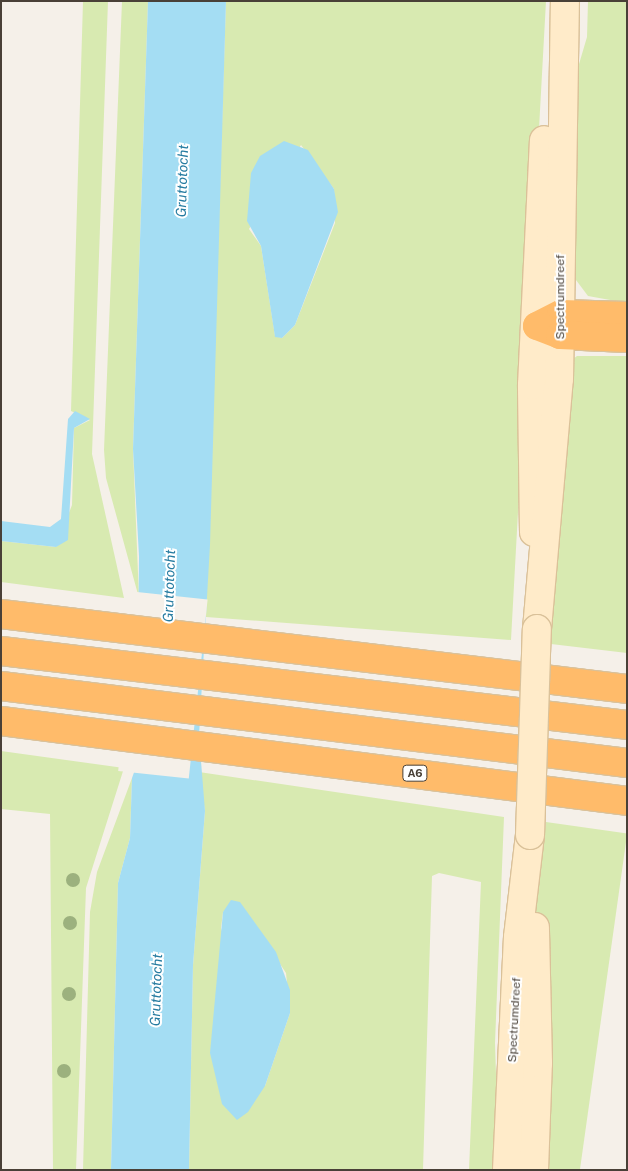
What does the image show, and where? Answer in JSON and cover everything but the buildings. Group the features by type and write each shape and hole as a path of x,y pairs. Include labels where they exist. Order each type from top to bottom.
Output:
{"highway":[{"path":"553,325 627,316"},
{"path":"553,325 627,338"},
{"path":"1,614 627,689"},
{"path":"1,650 627,725"},
{"path":"1,686 204,709 627,763"},
{"name":"A6","path":"1,721 203,745 627,801"}],"main road":[{"name":"Spectrumdreef","path":"551,1 553,325"},
{"name":"Spectrumdreef","path":"507,1170 518,937 528,871 530,835 538,592 550,494 553,325 565,1"},
{"name":"Spectrumdreef","path":"528,871 538,1024 534,1170"}],"green space":[{"path":"83,1 108,1 92,454 124,598 1,582 1,541 56,547 72,505 74,428 90,420 71,411"},
{"path":"122,1 148,1 133,449 139,598 106,478 104,450"},
{"path":"226,1 546,1 511,640 206,617","holes":["301,145 334,189 335,223 295,325 282,338 275,336 261,246 249,229"]},
{"path":"588,1 627,1 627,303 588,296 576,280 572,262 574,81 587,37"},
{"path":"577,356 627,356 627,653 551,644 555,483 569,362"},
{"path":"1,751 124,768 86,888 76,1170 53,1170 50,814 1,809"},
{"path":"199,772 504,817 495,1043 499,1170 469,1170 481,882 439,873 432,876 423,1170 189,1170 193,965 205,811","holes":["240,903 286,973 290,1013 265,1086 221,928 223,912"]},
{"path":"132,778 130,838 118,883 111,1170 83,1170 90,912 97,872"},
{"path":"546,822 627,833 580,1170 522,1170 498,1167"}],"water":[{"name":"Gruttotocht","path":"148,1 226,1 210,545 199,736 205,811 193,965 189,1170 111,1170 118,883 130,838 132,778 137,764 139,556 133,449"},
{"path":"284,141 308,150 334,189 338,212 295,325 282,338 275,337 261,246 247,221 251,173 260,156"},
{"path":"75,411 90,419 74,428 68,540 56,547 1,541 1,521 50,527 61,519 68,419"},
{"path":"231,900 240,902 276,952 290,990 290,1013 265,1086 248,1112 237,1120 222,1104 210,1053 223,912"}],"pier":[{"path":"137,592 208,599 189,778 118,771"}]}
